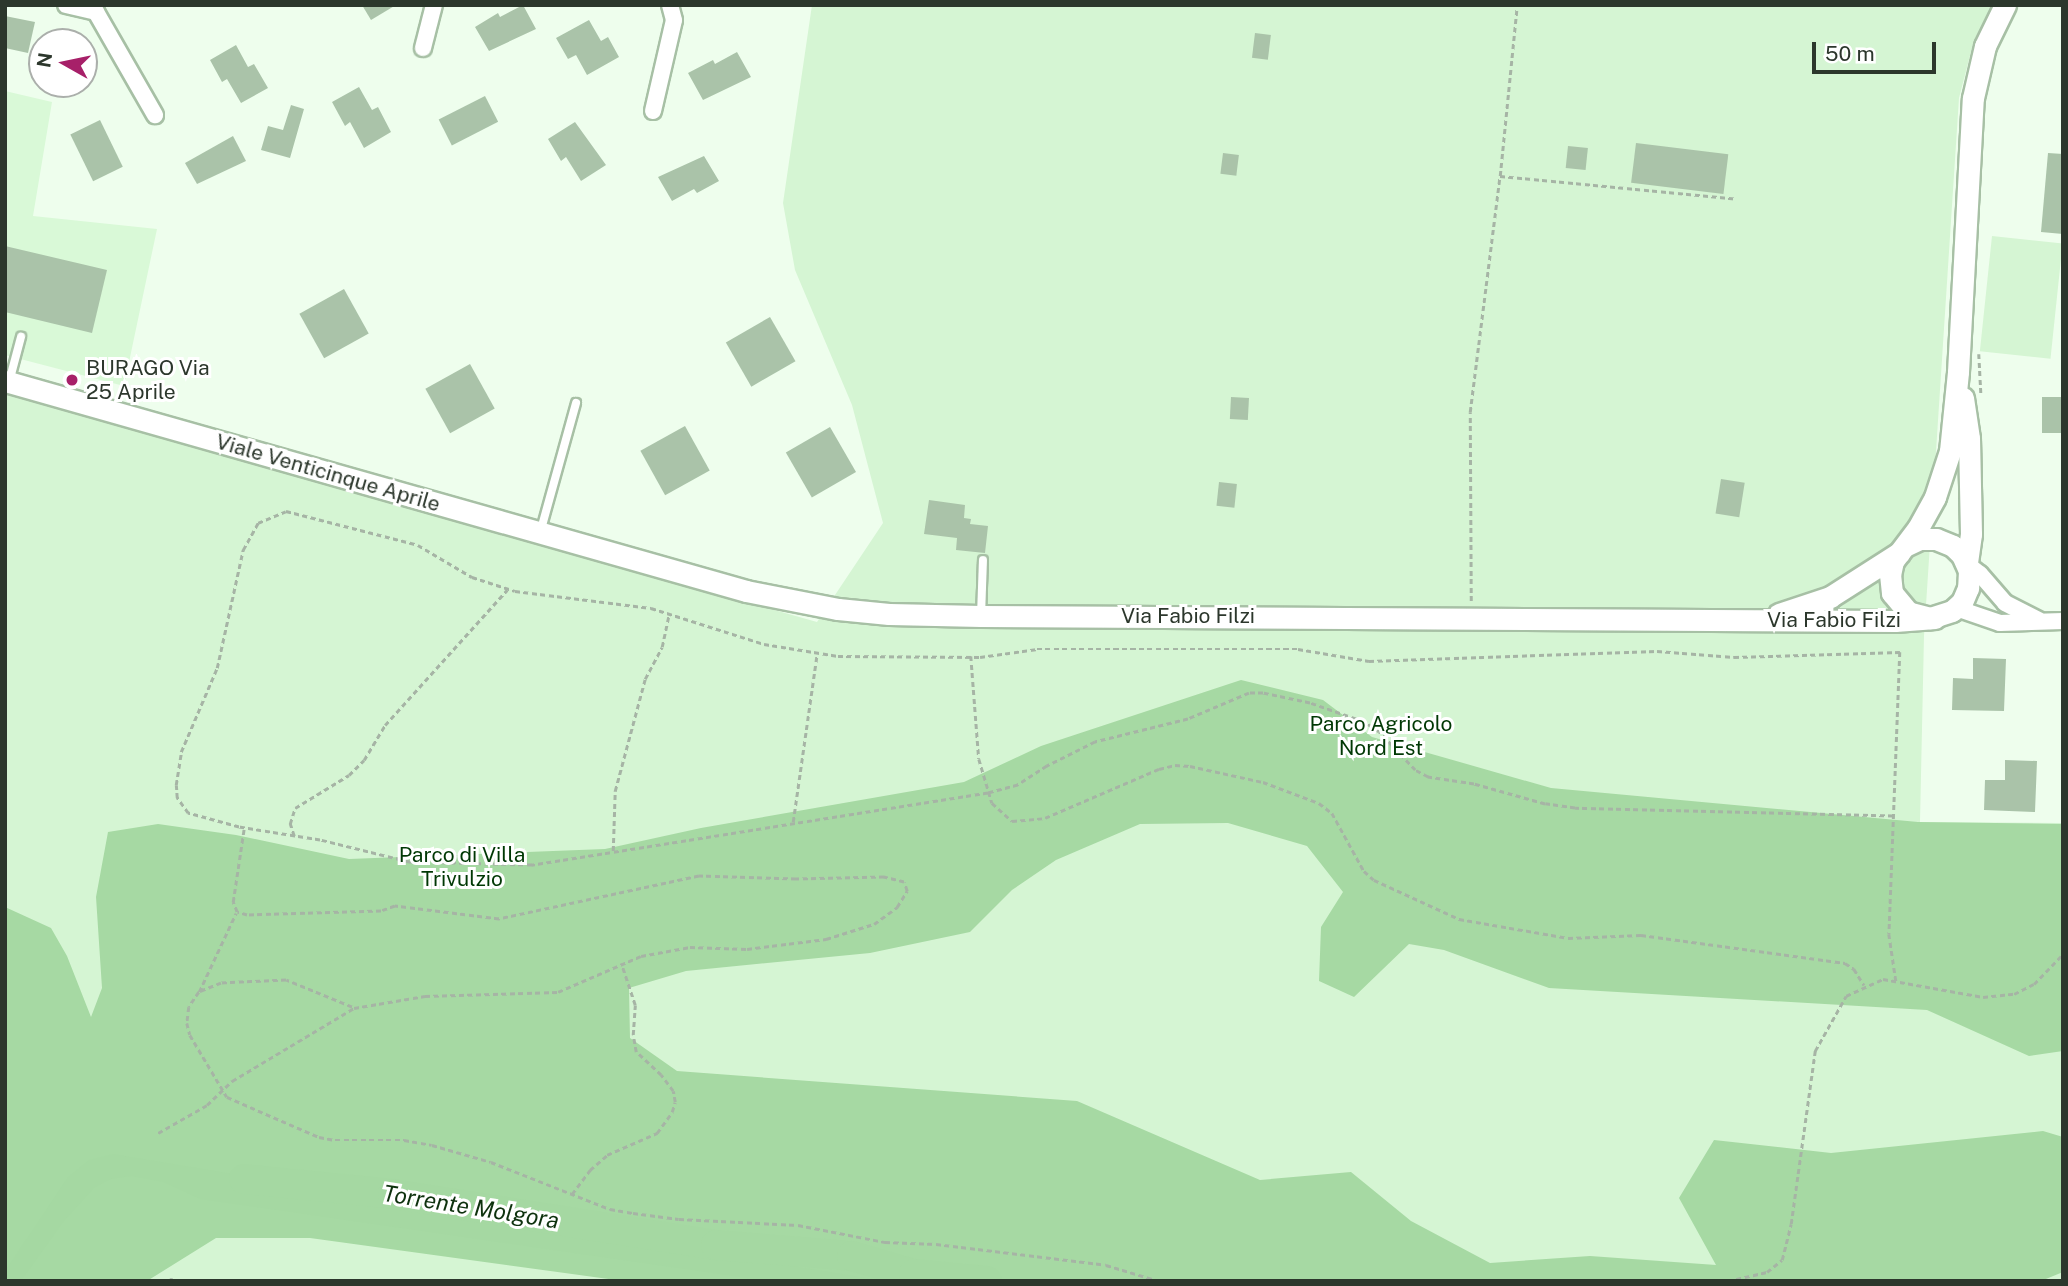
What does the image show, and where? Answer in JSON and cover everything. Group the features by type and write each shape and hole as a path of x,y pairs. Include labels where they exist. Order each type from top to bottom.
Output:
{"street":[{"path":"66,5 96,9 155,115"},
{"path":"423,48 434,5"},
{"path":"653,111 674,20 670,5"},
{"path":"1958,372 1969,438 1971,534 1967,564 1968,588 1956,608 1936,618 1912,614 1895,599 1889,579 1903,549 1935,497 1944,474 1958,372 1973,97 1985,46 2005,5"},
{"name":"Viale Venticinque Aprile","path":"7,382 651,564"},
{"path":"1903,549 1923,538 1941,540 1956,548 1967,564 1980,574 2005,603 2041,621"},
{"name":"Via Fabio Filzi","path":"1732,618 1784,613 1816,603 1845,589 1903,549"},
{"name":"Via Fabio Filzi","path":"651,564 746,591 838,609 889,614 1895,621 1936,618"},
{"path":"1956,608 2000,623 2063,621"}],"lane":[{"path":"7,382 21,337"},
{"path":"540,533 576,403"},
{"path":"981,615 983,560"}],"path":[{"path":"1471,603 1470,412 1500,176 1517,5"},
{"path":"1500,176 1737,200"},
{"path":"1979,349 1981,398"},
{"path":"1893,816 1575,808 1545,804 1474,784 1428,777 1415,770 1379,732 1364,722 1310,703 1263,693 1249,693 1188,719 1095,743 1046,766 1018,785 988,793 532,865 410,862 294,836 244,828 188,813 177,798 176,785 181,752 217,668 243,550 258,523 286,511 418,545 472,578 507,589 633,604 764,644 817,653 971,656 1037,649 1298,649 1369,661 1657,651 1734,657 1899,652 1889,934 1896,981"},
{"path":"294,836 290,824 295,808 349,775 364,760 385,725 507,589"},
{"path":"613,851 615,791 645,679 662,647 670,614"},
{"path":"793,822 817,653"},
{"path":"971,656 979,759 988,793 1000,813 1012,821 1034,820 1158,769 1175,765 1190,766 1263,782 1320,803 1332,813 1364,871 1374,880 1460,919 1568,938 1641,935 1845,964 1854,969 1864,985"},
{"path":"244,828 233,902 236,912 199,992 189,1007 190,1035 222,1090 239,1105 319,1137 335,1140 418,1142 491,1162 610,1209 643,1215 798,1224 885,1242 936,1244 1106,1265 1159,1281"},
{"path":"158,1133 207,1105 222,1090 354,1008 425,996 558,992 621,964 690,947 747,949 826,939 874,924 897,907 907,891 904,882 884,877 796,879 699,876 499,919 395,906 381,911 236,912"},
{"path":"1728,1281 1767,1272 1782,1260 1791,1224 1815,1051 1843,1000 1864,985 1883,979 1983,997 2014,995 2034,984 2063,954"},
{"path":"572,1194 590,1170 607,1155 657,1133 676,1102 673,1091 661,1075 636,1052 633,1035 635,1005 621,964"},
{"path":"199,992 221,983 286,980 354,1008"}],"shaded area":[{"path":"5,91 52,102 33,216 157,229 124,386 5,355"},
{"name":"Torrente Molgora","path":"113,1154 885,1281 768,1281 200,1199 163,1182 131,1176 111,1179 94,1188 64,1221 21,1281 5,1281 5,1271 68,1177 89,1160"}],"green space":[{"name":"Parco Agricolo Nord Est","path":"812,5 1993,5 1973,44 1959,98 1924,636 1920,822 2063,823 2063,1281 5,1281 5,392 817,622 883,523 852,405 795,270 783,203"},
{"path":"1992,236 2063,243 2050,359 1980,351"},
{"name":"Parco di Villa Trivulzio","path":"1241,680 1323,700 1372,737 1551,788 1918,822 2063,824 2063,1051 2029,1056 1927,1010 1549,988 1444,950 1409,944 1354,997 1319,981 1321,927 1343,892 1307,846 1228,823 1140,824 1056,860 1012,890 970,932 870,953 686,971 629,988 630,1038 677,1071 1077,1101 1260,1180 1351,1172 1411,1221 1490,1263 1590,1256 1716,1265 1679,1198 1714,1140 1831,1153 2043,1131 2063,1137 2063,1272 2041,1281 623,1281 310,1238 216,1238 147,1281 5,1281 5,907 51,928 67,956 91,1017 102,988 96,897 108,832 158,824 236,835 349,859 605,849 701,828 964,782 1041,746"}],"building":[{"path":"362,5 396,5 371,20"},
{"path":"523,5 536,29 489,51 475,27 498,13 500,17"},
{"path":"5,16 35,22 34,28 28,28 28,53 5,48"},
{"path":"589,20 601,41 608,37 619,57 587,75 576,55 568,59 556,38"},
{"path":"1255,33 1271,35 1268,60 1252,58"},
{"path":"236,45 248,67 254,64 268,88 241,103 227,79 222,82 210,60"},
{"path":"737,52 751,77 703,100 688,73 713,60 715,64"},
{"path":"359,87 372,110 378,107 391,132 364,148 350,122 345,126 332,102"},
{"path":"485,96 498,122 452,145 439,120"},
{"path":"291,105 304,109 290,158 261,150 268,126 283,130"},
{"path":"100,120 123,167 93,181 70,134"},
{"path":"575,122 606,165 581,181 566,157 561,161 548,139"},
{"path":"233,136 246,161 197,184 185,163"},
{"path":"1636,143 1728,154 1723,194 1631,183"},
{"path":"1568,146 1588,148 1586,170 1566,168"},
{"path":"1223,153 1239,155 1236,176 1220,174"},
{"path":"2048,153 2063,154 2063,234 2041,232"},
{"path":"704,156 719,181 697,193 694,189 672,201 658,177"},
{"path":"5,246 107,270 92,333 5,312"},
{"path":"344,289 369,334 324,358 299,314"},
{"path":"770,317 796,361 751,387 726,342"},
{"path":"470,364 495,409 450,433 425,389"},
{"path":"1231,397 1249,398 1248,420 1230,419"},
{"path":"2042,397 2063,397 2063,433 2042,433"},
{"path":"685,426 710,471 665,495 640,451"},
{"path":"830,427 856,472 812,498 786,452"},
{"path":"1721,479 1745,483 1739,517 1716,514"},
{"path":"1219,482 1237,484 1234,508 1216,506"},
{"path":"929,500 965,505 964,518 971,519 970,524 988,526 985,553 956,550 957,538 924,534"},
{"path":"1973,658 2006,659 2004,711 1952,710 1953,678 1973,679"},
{"path":"2005,760 2037,761 2035,812 1984,810 1985,780 2005,780"}],"waterway":[{"name":"Torrente Molgora","path":"244,1179 393,1194 716,1245 852,1256 914,1274 987,1281"}],"place":[{"name":"BURAGO Via 25 Aprile","path":"72,380"}]}
